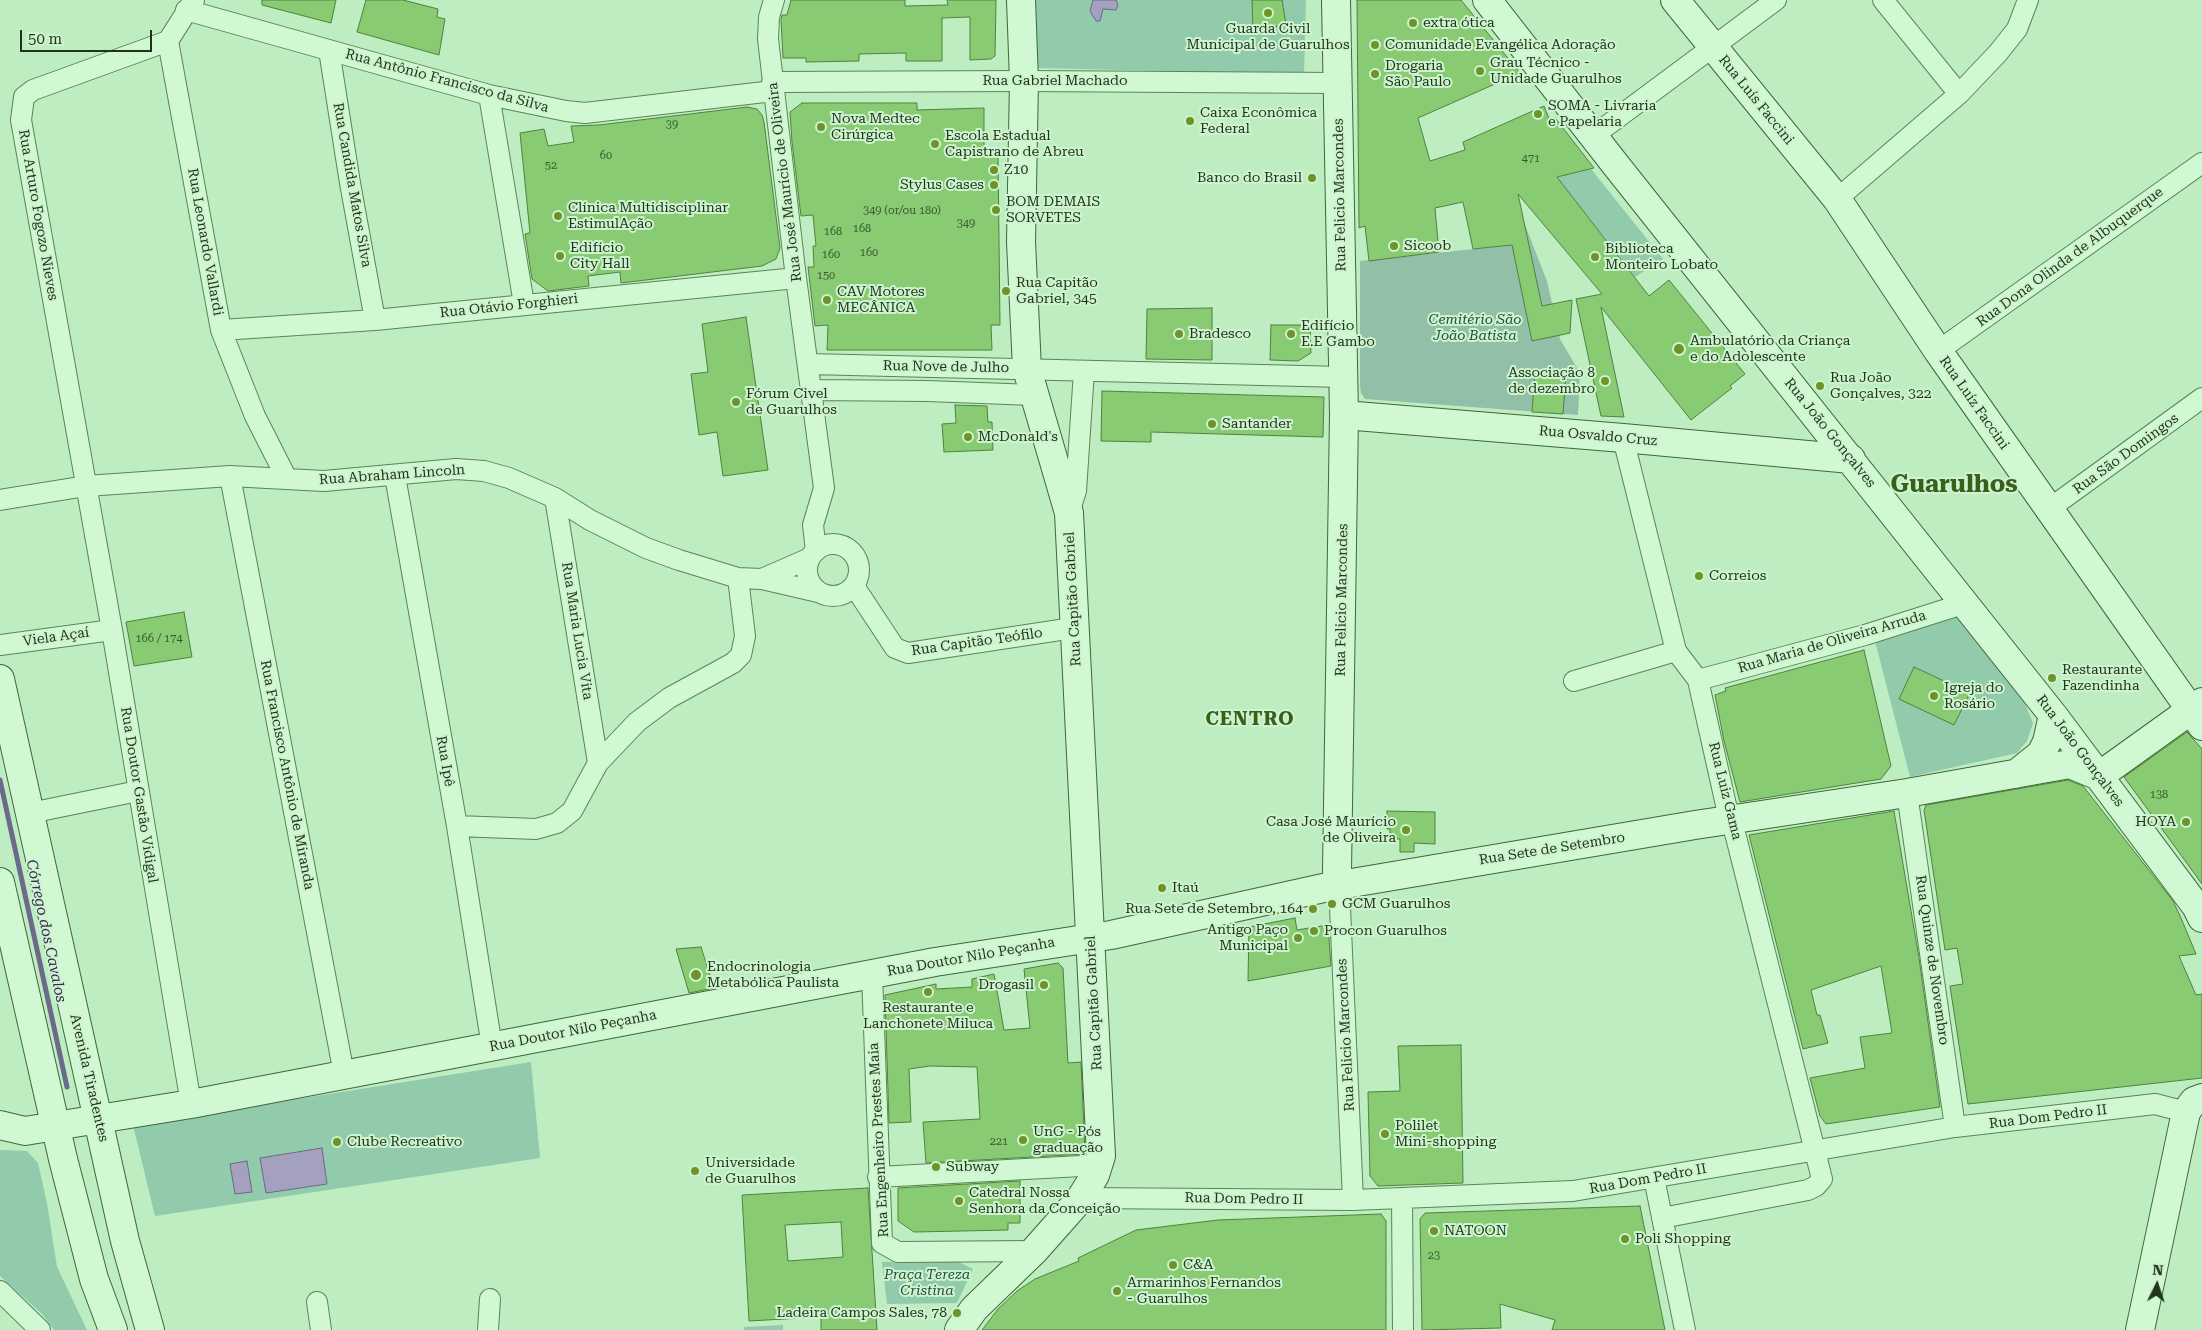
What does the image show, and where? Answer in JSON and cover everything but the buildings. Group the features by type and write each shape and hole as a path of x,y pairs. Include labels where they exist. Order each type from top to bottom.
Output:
{"street":[{"name":"Rua Capitão Gabriel","path":"959,1330 974,1309 1034,1252 1081,1198 1100,1165 1101,1156 1091,938 1073,628 1069,513 1030,382 1021,242 1024,81 1021,0"},
{"name":"Rua Felicio Marcondes","path":"1336,0 1344,377 1337,872 1353,1200"},
{"name":"Rua João Gonçalves","path":"1488,0 1966,603 2099,776 2196,906 2202,918"},
{"name":"Rua Luís Faccini","path":"1675,0 1837,199"},
{"path":"1594,136 1776,0"},
{"path":"1883,0 1959,94"},
{"path":"1837,199 1959,94 1998,53 2017,29 2028,0"},
{"name":"Rua José Maurício de Oliveira","path":"771,1 768,39 773,86 824,488 814,525 813,555"},
{"path":"168,42 190,5"},
{"name":"Rua Antônio Francisco da Silva","path":"190,5 329,50 489,95 566,112 585,112 773,86"},
{"name":"Rua Leonardo Vallardi","path":"168,42 221,330 256,416 288,479"},
{"name":"Rua Arturo Fogozo Nieves","path":"86,486 21,120 21,110 24,97 33,90 168,42"},
{"name":"Rua Candida Matos Silva","path":"329,50 350,183 375,320"},
{"name":"Rua Gabriel Machado","path":"773,86 1024,81 1337,84"},
{"path":"489,95 524,304"},
{"name":"Rua Dona Olinda de Albuquerque","path":"1938,351 2202,163"},
{"name":"Rua Luíz Faccini","path":"1837,199 1938,351 2049,509 2198,713"},
{"name":"Rua Otávio Forghieri","path":"221,330 375,320 796,278"},
{"name":"Rua Nove de Julho","path":"809,364 1030,382"},
{"path":"1069,513 1076,491 1084,371"},
{"name":"Rua Nove de Julho","path":"812,390 927,391 1030,382 1084,371 1344,377"},
{"name":"Rua São Domingos","path":"2049,509 2202,398"},
{"name":"Rua Osvaldo Cruz","path":"1344,415 1851,459"},
{"name":"Rua Luiz Gama","path":"1623,438 1676,651 1698,680 1731,820 1808,1127 1816,1149 1822,1179 1816,1186 1808,1190 1662,1218"},
{"name":"Rua Abraham Lincoln","path":"0,500 86,486 230,476 324,481 456,469 484,471 510,478 555,498 590,520 646,548 679,560 738,578 762,580 818,592"},
{"name":"Rua Francisco Antônio de Miranda","path":"230,476 344,1074"},
{"name":"Rua Ipê","path":"395,476 457,826 492,1047"},
{"name":"Rua Doutor Gastão Vidigal","path":"86,486 112,630 191,1104"},
{"name":"Rua Maria Lucia Vita","path":"555,498 598,763"},
{"path":"831,545 848,549 858,562 860,570 854,586 844,594 830,596 818,592 808,576 808,567 813,555 831,545"},
{"name":"Rua Abraham Lincoln","path":"762,580 813,555"},
{"path":"457,826 536,829 557,823 572,812 598,763 637,722 669,698 733,663 741,655 745,636 738,578"},
{"name":"Rua Capitão Teófilo","path":"854,586 895,648 908,653 1073,628"},
{"name":"Rua Maria de Oliveira Arruda","path":"1698,680 1865,635 1966,603"},
{"name":"Viela Açaí","path":"0,645 112,630"},
{"path":"1574,681 1676,651"},
{"name":"Avenida Tiradentes","path":"0,679 125,1241 150,1330"},
{"path":"2099,776 2198,713"},
{"name":"Rua Sete de Setembro","path":"2016,774 2041,754 2047,742 2053,715"},
{"name":"Rua Sete de Setembro","path":"1091,938 1339,885 2070,764 2099,776"},
{"path":"30,813 138,791"},
{"name":"Rua Quinze de Novembro","path":"1907,792 1956,1127"},
{"path":"0,882 55,1126 94,1279 113,1330"},
{"name":"Rua Doutor Nilo Peçanha","path":"8,1130 55,1126 191,1104 935,962 1091,938"},
{"name":"Rua Engenheiro Prestes Maia","path":"872,974 878,1177 882,1243 898,1252 1034,1252"},
{"name":"Rua Dom Pedro II","path":"1081,1198 1353,1200 1573,1191 1956,1127 2155,1104 2194,1105"},
{"path":"2140,1330 2194,1105"},
{"path":"878,1177 1100,1165"},
{"path":"1654,1178 1685,1330"},
{"path":"1402,1198 1403,1330"},
{"path":"0,1291 40,1330"},
{"path":"488,1330 490,1299"},
{"path":"318,1302 321,1330"}],"green space":[{"path":"1033,0 1306,0 1304,74 1034,68"},
{"path":"1591,169 1663,259 1635,277 1557,177"},
{"name":"Cemitério São João Batista","path":"1523,220 1547,281 1560,339 1580,373 1578,415 1365,399 1361,393 1360,385 1360,261 1512,245"},
{"path":"1964,615 2022,696 2033,723 2027,741 2017,753 1910,777 1875,641"},
{"name":"Clube Recreativo","path":"531,1062 540,1158 155,1216 133,1125"},
{"path":"0,1150 27,1151 38,1163 47,1203 57,1267 87,1330 54,1330 42,1314 0,1276"},
{"name":"Praça Tereza Cristina","path":"882,1262 959,1262 973,1269 957,1303 887,1304"},
{"path":"783,1325 783,1330 744,1330 744,1327"}],"water":[{"path":"1093,0 1116,0 1118,5 1116,10 1103,9 1100,21 1096,21 1090,11"},
{"path":"322,1148 327,1184 266,1193 260,1158"},
{"path":"247,1161 252,1192 235,1194 230,1164"}],"waterway":[{"name":"Córrego dos Cavalos","path":"0,780 67,1087"}],"place":[{"name":"Guarda Civil Municipal de Guarulhos","path":"1268,13"},
{"name":"extra ótica","path":"1413,23"},
{"name":"Comunidade Evangélica Adoração","path":"1375,45"},
{"name":"Grau Técnico - Unidade Guarulhos","path":"1480,71"},
{"name":"Drogaria São Paulo","path":"1375,74"},
{"name":"SOMA - Livraria e Papelaria","path":"1538,114"},
{"name":"Caixa Econômica Federal","path":"1190,121"},
{"name":"Nova Medtec Cirúrgica","path":"821,127"},
{"name":"Escola Estadual Capistrano de Abreu","path":"935,144"},
{"name":"Z10","path":"994,170"},
{"name":"Banco do Brasil","path":"1312,178"},
{"name":"Stylus Cases","path":"994,185"},
{"name":"BOM DEMAIS SORVETES","path":"996,210"},
{"name":"Clínica Multidisciplinar EstimulAção","path":"558,216"},
{"name":"Sicoob","path":"1394,246"},
{"name":"Edifício City Hall","path":"560,256"},
{"name":"Biblioteca Monteiro Lobato","path":"1595,257"},
{"name":"Rua Capitão Gabriel, 345","path":"1006,291"},
{"name":"CAV Motores MECÂNICA","path":"827,300"},
{"name":"Bradesco","path":"1179,334"},
{"name":"Edifício E.E Gambo","path":"1291,334"},
{"name":"Ambulatório da Criança e do Adolescente","path":"1679,349"},
{"name":"Associação 8 de dezembro","path":"1605,381"},
{"name":"Rua João Gonçalves, 322","path":"1820,386"},
{"name":"Fórum Civel de Guarulhos","path":"736,402"},
{"name":"Santander","path":"1212,424"},
{"name":"McDonald's","path":"968,437"},
{"name":"Correios","path":"1699,576"},
{"name":"Restaurante Fazendinha","path":"2052,678"},
{"name":"Igreja do Rosário","path":"1934,696"},
{"name":"HOYA","path":"2186,822"},
{"name":"Casa José Maurício de Oliveira","path":"1406,830"},
{"name":"Itaú","path":"1162,888"},
{"name":"GCM Guarulhos","path":"1332,904"},
{"name":"Rua Sete de Setembro, 164","path":"1313,909"},
{"name":"Procon Guarulhos","path":"1314,931"},
{"name":"Antigo Paço Municipal","path":"1298,938"},
{"name":"Endocrinologia Metabólica Paulista","path":"696,975"},
{"name":"Drogasil","path":"1044,985"},
{"name":"Restaurante e Lanchonete Miluca","path":"928,992"},
{"name":"Polilet Mini-shopping","path":"1385,1134"},
{"name":"UnG - Pós graduação","path":"1023,1140"},
{"name":"Clube Recreativo","path":"337,1142"},
{"name":"Subway","path":"936,1167"},
{"name":"Universidade de Guarulhos","path":"695,1171"},
{"name":"Catedral Nossa Senhora da Conceição","path":"959,1201"},
{"name":"NATOON","path":"1434,1231"},
{"name":"Poli Shopping","path":"1625,1239"},
{"name":"C&A","path":"1173,1265"},
{"name":"Armarinhos Fernandos - Guarulhos","path":"1117,1291"},
{"name":"Ladeira Campos Sales, 78","path":"957,1313"}],"district":[{"name":"Guarulhos","path":"1954,485"},
{"name":"CENTRO","path":"1250,719"}]}
